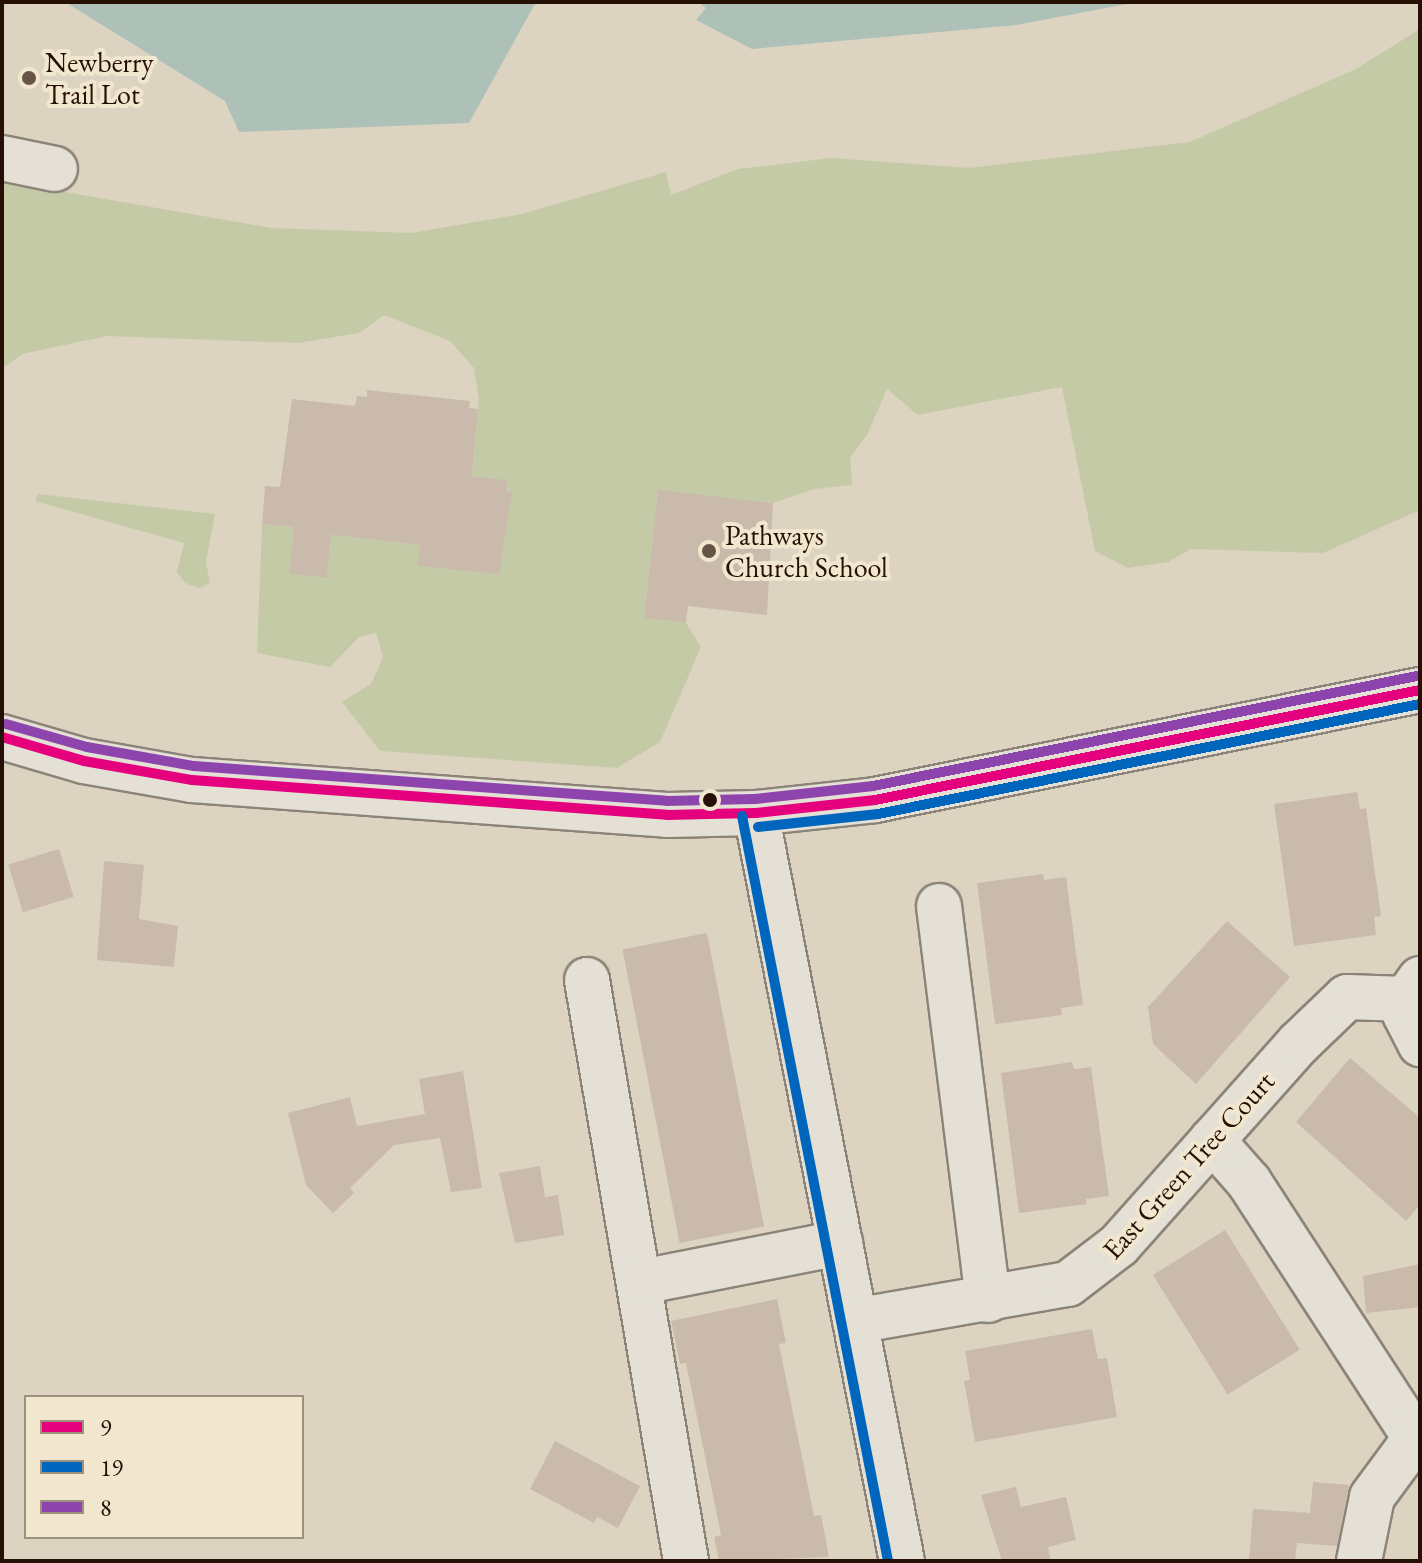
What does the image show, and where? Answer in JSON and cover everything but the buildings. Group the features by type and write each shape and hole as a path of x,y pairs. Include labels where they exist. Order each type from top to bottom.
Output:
{"street":[{"path":"2,158 55,169"},
{"path":"2,737 84,761 192,780 667,815 756,813 875,800 1420,690"},
{"path":"756,813 902,1561"},
{"path":"939,906 988,1300"},
{"path":"587,980 641,1282 686,1561"},
{"name":"East Green Tree Court","path":"855,1321 1068,1284 1097,1265 1347,997 1413,989 1408,1028 1420,1044"},
{"path":"1212,1140 1258,1193 1417,1434 1372,1497 1359,1561"},
{"path":"641,1282 840,1243"}],"green space":[{"path":"1420,29 1420,510 1323,553 1191,549 1168,562 1128,568 1095,551 1062,387 918,415 887,389 867,435 850,458 852,485 814,489 773,503 658,491 644,618 686,623 701,647 660,742 617,768 380,751 342,702 371,684 383,657 376,633 359,637 330,667 257,653 262,524 294,527 290,574 327,578 331,535 420,545 510,509 507,480 472,476 479,399 474,368 450,341 384,315 359,333 298,343 107,336 22,354 2,369 2,181 272,228 411,233 522,214 666,172 671,195 738,169 831,158 969,168 1190,142 1356,69"},
{"path":"38,494 215,514 206,562 210,583 199,588 185,583 177,572 184,543 35,501"}],"shaded area":[{"path":"65,2 536,2 469,123 239,132 225,101"},
{"path":"698,2 1138,2 1016,25 752,49 696,20 706,8"}],"transit line":[{"name":"8","path":"6,724 87,747 194,766 667,801 755,799 873,786 1417,676"},
{"name":"9","path":"2,737 84,761 192,780 667,815 756,813 875,800 1420,690"},
{"name":"19","path":"758,827 878,814 1420,704"},
{"name":"19","path":"742,816 888,1561"}],"place":[{"name":"Newberry Trail Lot","path":"29,78"},
{"name":"Pathways Church School","path":"709,551"}]}
